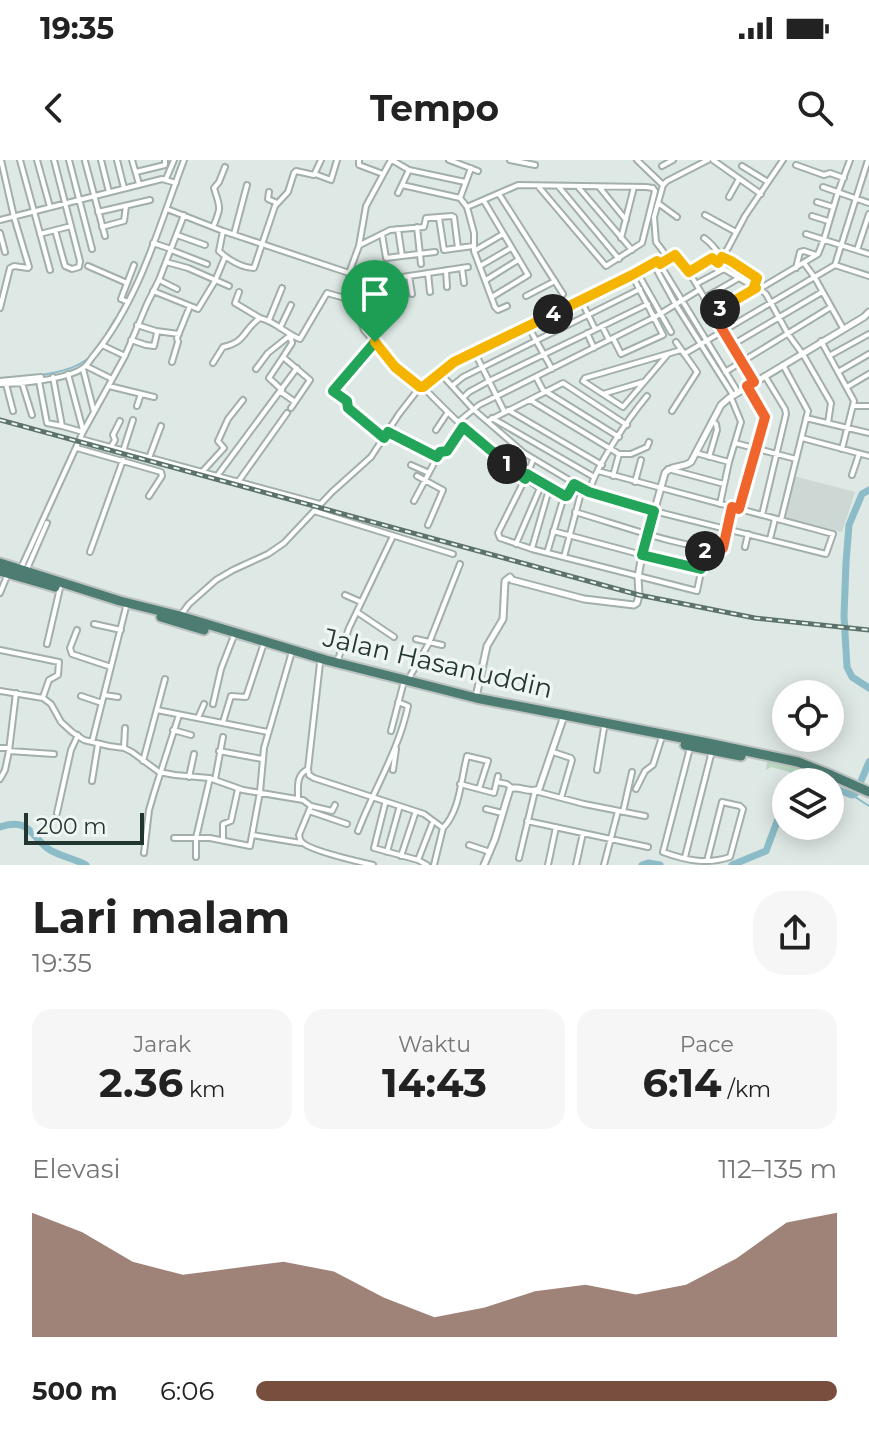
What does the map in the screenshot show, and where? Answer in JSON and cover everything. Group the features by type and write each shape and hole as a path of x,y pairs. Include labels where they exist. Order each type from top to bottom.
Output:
{"highway":[{"name":"Jalan Hasanuddin","path":"0,563 120,601 474,699 798,762 862,792"},
{"name":"Jalan Hasanuddin","path":"4,572 320,663 406,682"},
{"name":"Jalan Hasanuddin","path":"563,718 711,753 797,768 862,792"}],"street":[{"path":"0,308 10,268 29,267 1,160"},
{"path":"20,160 50,270"},
{"path":"37,160 50,207"},
{"path":"54,160 79,267 68,269 65,266 55,230"},
{"path":"69,160 92,249"},
{"path":"101,160 109,192"},
{"path":"117,160 124,188"},
{"path":"132,160 139,184"},
{"path":"149,160 151,168"},
{"path":"136,172 165,165 165,160"},
{"path":"166,179 174,160"},
{"path":"2,383 22,383 68,374 84,367 102,345 128,302 184,160"},
{"path":"315,174 321,160"},
{"path":"223,231 218,249 225,257 254,268 277,203 288,192 295,171 332,179 337,160"},
{"path":"359,160 359,165 383,174"},
{"path":"465,182 409,170 391,160 366,206 359,246 349,273 352,300 364,330 395,367 422,387 463,427 540,488 516,544"},
{"path":"449,160 478,171"},
{"path":"510,160 535,165"},
{"path":"637,160 661,182"},
{"path":"662,166 673,160"},
{"path":"646,187 710,160 761,194"},
{"path":"721,259 745,216 783,160"},
{"path":"713,314 816,255 850,160"},
{"path":"668,354 623,407 583,380 668,354 682,352 835,265 868,160"},
{"path":"85,161 105,236"},
{"path":"686,162 690,169"},
{"path":"796,165 844,178"},
{"path":"742,166 768,182"},
{"path":"213,227 220,204 214,188 225,167"},
{"path":"460,198 471,168"},
{"path":"398,193 409,170"},
{"path":"0,220 139,184 166,179 176,183"},
{"path":"729,197 739,179"},
{"path":"661,182 654,217 656,242 669,259"},
{"path":"234,234 247,185"},
{"path":"402,185 460,198 467,207 474,233 474,249 497,309 507,306"},
{"path":"467,207 518,185 653,188 655,191 642,243 609,266 604,265 538,186"},
{"path":"558,186 619,259"},
{"path":"578,187 632,250"},
{"path":"621,238 634,187"},
{"path":"823,187 869,203"},
{"path":"600,188 627,220"},
{"path":"269,192 268,199 277,203"},
{"path":"499,194 563,294"},
{"path":"98,212 150,200"},
{"path":"484,201 528,276 492,297"},
{"path":"817,202 833,207"},
{"path":"658,203 677,217"},
{"path":"102,227 124,221 127,206"},
{"path":"166,208 223,231 349,273"},
{"path":"857,250 869,214"},
{"path":"23,570 83,432 125,356 184,215"},
{"path":"705,215 736,232"},
{"path":"812,216 828,221"},
{"path":"359,246 398,229 425,226 426,218 454,217 458,248"},
{"path":"439,218 444,250 474,249 503,234"},
{"path":"40,234 71,226"},
{"path":"417,227 421,264"},
{"path":"398,229 402,256"},
{"path":"0,233 5,252"},
{"path":"382,234 386,258 435,252"},
{"path":"806,234 869,254"},
{"path":"177,235 205,245"},
{"path":"704,238 714,246 724,269 757,288 771,302 831,403 828,423"},
{"path":"153,243 207,264"},
{"path":"480,266 511,248"},
{"path":"796,268 800,252 816,255"},
{"path":"180,616 216,580 275,550 297,531 320,504 371,457 399,414 422,387 454,362 676,255 754,382"},
{"path":"153,291 199,309 225,257"},
{"path":"689,272 712,258 721,259 758,279 757,288"},
{"path":"485,280 518,260"},
{"path":"166,262 229,286"},
{"path":"804,263 843,328"},
{"path":"128,302 121,299 134,265"},
{"path":"656,265 723,373 741,422 720,504"},
{"path":"835,265 869,276"},
{"path":"88,266 127,283"},
{"path":"376,281 468,267"},
{"path":"462,268 464,283"},
{"path":"696,284 724,269"},
{"path":"446,270 447,287"},
{"path":"374,271 378,302"},
{"path":"428,273 430,292"},
{"path":"704,298 742,280 749,273"},
{"path":"634,274 648,304 671,332"},
{"path":"602,326 621,354 663,335 657,316 634,274"},
{"path":"409,276 412,294"},
{"path":"391,279 394,297"},
{"path":"159,280 177,289"},
{"path":"526,296 555,281"},
{"path":"269,320 282,288"},
{"path":"351,291 376,288"},
{"path":"452,386 458,379 640,289"},
{"path":"458,422 473,409 657,316 699,290"},
{"path":"239,292 236,304 300,339 327,293 352,300"},
{"path":"732,345 822,292"},
{"path":"581,300 595,329"},
{"path":"463,398 489,381 648,304"},
{"path":"279,328 291,305"},
{"path":"172,362 190,306"},
{"path":"723,373 831,307"},
{"path":"668,469 691,462 721,405 733,395 869,312"},
{"path":"359,317 373,313"},
{"path":"213,363 223,347 234,346 260,318"},
{"path":"364,330 388,321"},
{"path":"137,325 179,334"},
{"path":"528,326 552,369"},
{"path":"131,340 154,346 158,331"},
{"path":"587,333 594,348"},
{"path":"829,356 869,334"},
{"path":"256,369 268,353 288,337 291,339 292,343 269,378 295,402"},
{"path":"821,341 854,398 842,449"},
{"path":"375,342 333,391 347,401 348,408 361,421 384,438"},
{"path":"672,411 697,374 676,342"},
{"path":"102,345 125,356"},
{"path":"475,353 506,411 602,465"},
{"path":"838,372 869,354"},
{"path":"238,482 311,381 283,357"},
{"path":"770,539 796,459 807,407 783,365"},
{"path":"84,367 113,380"},
{"path":"84,367 94,412"},
{"path":"217,476 297,368"},
{"path":"68,374 83,432"},
{"path":"441,374 473,409 594,477"},
{"path":"847,387 869,374"},
{"path":"762,515 786,411 765,376"},
{"path":"2,383 41,377 47,423 83,432"},
{"path":"53,377 62,426"},
{"path":"536,377 544,392 619,437"},
{"path":"603,394 646,381"},
{"path":"2,383 13,411"},
{"path":"22,383 32,415"},
{"path":"490,419 563,383 627,425"},
{"path":"109,386 154,397"},
{"path":"739,509 765,417 747,386"},
{"path":"137,406 141,394"},
{"path":"589,492 594,477 647,396"},
{"path":"202,472 224,448 218,441 228,419 243,400"},
{"path":"530,400 619,454 631,454 647,447 649,442"},
{"path":"853,406 869,406"},
{"path":"436,430 448,412"},
{"path":"806,418 869,433"},
{"path":"490,419 533,460 589,492 826,554 833,534 598,471"},
{"path":"123,451 133,420"},
{"path":"111,447 120,421"},
{"path":"709,457 717,430 712,421"},
{"path":"149,458 161,426"},
{"path":"414,501 440,452 447,451 463,427"},
{"path":"388,432 437,457"},
{"path":"801,438 869,456"},
{"path":"81,439 320,504"},
{"path":"735,443 796,459"},
{"path":"77,448 161,472 162,476 149,496"},
{"path":"696,453 729,462"},
{"path":"613,476 619,454"},
{"path":"852,475 859,454"},
{"path":"90,552 123,460"},
{"path":"533,460 498,535 500,538 697,591 706,548"},
{"path":"635,482 641,460"},
{"path":"411,465 429,473"},
{"path":"668,469 724,484"},
{"path":"474,699 487,646 503,619 505,581 510,577 584,599 631,606 637,603 642,555 668,469"},
{"path":"417,476 443,490 428,525"},
{"path":"526,476 566,496 574,484"},
{"path":"564,557 582,489"},
{"path":"532,549 548,493"},
{"path":"547,553 562,503"},
{"path":"575,512 649,534 722,549 732,507"},
{"path":"314,511 453,554"},
{"path":"23,570 47,523"},
{"path":"553,531 701,569"},
{"path":"745,547 748,534"},
{"path":"337,663 361,602 393,536"},
{"path":"391,731 406,682 429,643 460,564"},
{"path":"0,593 4,572"},
{"path":"47,644 60,588"},
{"path":"345,595 361,602"},
{"path":"92,781 102,703 126,607"},
{"path":"357,612 394,637"},
{"path":"94,624 121,630"},
{"path":"77,630 70,648 72,654 111,667"},
{"path":"213,704 221,669 233,638"},
{"path":"416,639 442,645"},
{"path":"223,722 231,696 246,697 263,646"},
{"path":"0,650 58,661 58,675 49,680 43,698"},
{"path":"174,838 223,840 250,846 260,792 262,759 291,655"},
{"path":"320,663 309,775 424,814 443,828"},
{"path":"143,761 165,679"},
{"path":"0,691 43,698 51,704 61,722 78,735 95,743 124,748 159,772 213,779 238,789 298,798 329,819 347,824"},
{"path":"0,779 9,750 16,693"},
{"path":"104,695 118,697"},
{"path":"81,696 102,703"},
{"path":"393,770 408,706 398,702"},
{"path":"198,718 204,704"},
{"path":"157,710 268,732"},
{"path":"144,853 149,810 179,715"},
{"path":"519,858 535,791 541,784 563,718"},
{"path":"124,748 125,728"},
{"path":"597,770 604,728"},
{"path":"173,730 191,735"},
{"path":"57,813 61,787 78,735"},
{"path":"196,857 196,838 223,737"},
{"path":"636,789 645,771 653,765 661,740"},
{"path":"358,831 397,745"},
{"path":"691,746 663,849 665,853 698,862 707,861 730,857 743,809 722,802 707,861"},
{"path":"0,748 54,754"},
{"path":"219,751 262,759"},
{"path":"551,751 572,760 561,798"},
{"path":"684,858 711,753"},
{"path":"189,777 194,754"},
{"path":"434,865 443,828 453,811 467,756 488,761 479,789"},
{"path":"298,798 299,776 308,769"},
{"path":"604,865 632,772"},
{"path":"460,784 494,793 498,779 512,788 645,816"},
{"path":"484,865 512,788"},
{"path":"223,840 223,824 231,821 238,789"},
{"path":"385,804 373,847 427,865"},
{"path":"310,808 333,808 329,819"},
{"path":"302,843 299,835 310,808"},
{"path":"387,852 399,809"},
{"path":"486,809 502,813"},
{"path":"401,856 415,814"},
{"path":"527,821 648,847"},
{"path":"418,860 432,824"},
{"path":"548,865 556,827"},
{"path":"576,865 583,833"},
{"path":"252,835 302,843 373,865"},
{"path":"469,845 490,852"}],"shaded area":[{"path":"794,476 855,492 842,532 783,519"}],"green space":[{"path":"565,717 798,762 813,768 771,767 766,770 767,761 565,720"}],"waterway":[{"path":"0,378 44,374 77,365 95,352 115,319"},
{"path":"869,490 862,494 849,525 844,616 847,667 852,677 869,688"},
{"path":"844,792 856,793 869,762"},
{"path":"852,795 869,806"},
{"path":"0,827 24,826 50,850 86,865"},
{"path":"732,865 766,851 772,835"},
{"path":"642,865 660,865"}],"railway":[{"path":"0,420 639,595 755,618 869,630"}],"route":[{"path":"676,255 689,272 712,258 718,263 722,257 731,261 757,278 756,288 713,314 754,382 747,386 765,417 739,509 732,507 723,548 706,548 701,569 642,555 654,511 589,492 574,484 566,496 527,474 525,479 463,427 447,451 440,452 437,457 388,432 384,438 361,421 348,408 347,401 333,391 375,342 395,367 423,387 454,362 657,261 660,264 676,255"}]}
